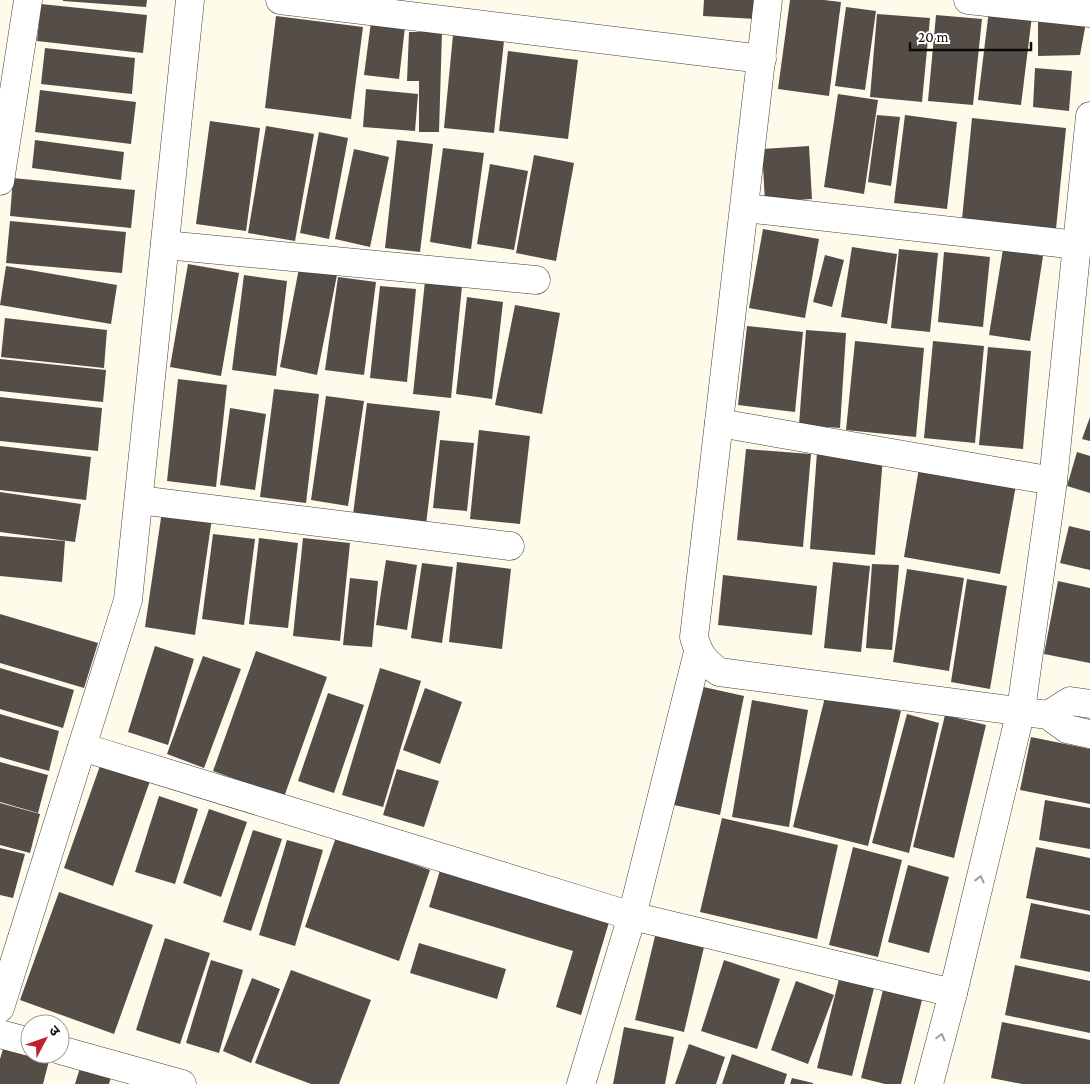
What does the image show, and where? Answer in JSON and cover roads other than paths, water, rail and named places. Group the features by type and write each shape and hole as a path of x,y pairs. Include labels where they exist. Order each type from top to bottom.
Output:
{"street":[{"path":"0,181 28,0"},
{"path":"0,1008 128,600 190,0"},
{"path":"280,0 762,59"},
{"path":"768,0 694,637 698,652 706,662 719,672 1021,710 1048,715 1067,730 1090,734"},
{"path":"968,0 1090,13"},
{"path":"929,1084 953,993 1021,710 1053,482 1090,116"},
{"path":"745,208 1077,245"},
{"path":"165,245 536,280"},
{"path":"719,424 1053,482"},
{"path":"138,500 510,546"},
{"path":"581,1084 632,916 698,652"},
{"path":"1048,715 1070,701 1090,704"},
{"path":"82,747 632,916 953,993"},
{"path":"0,1034 20,1039"},
{"path":"70,1053 182,1084"}]}
